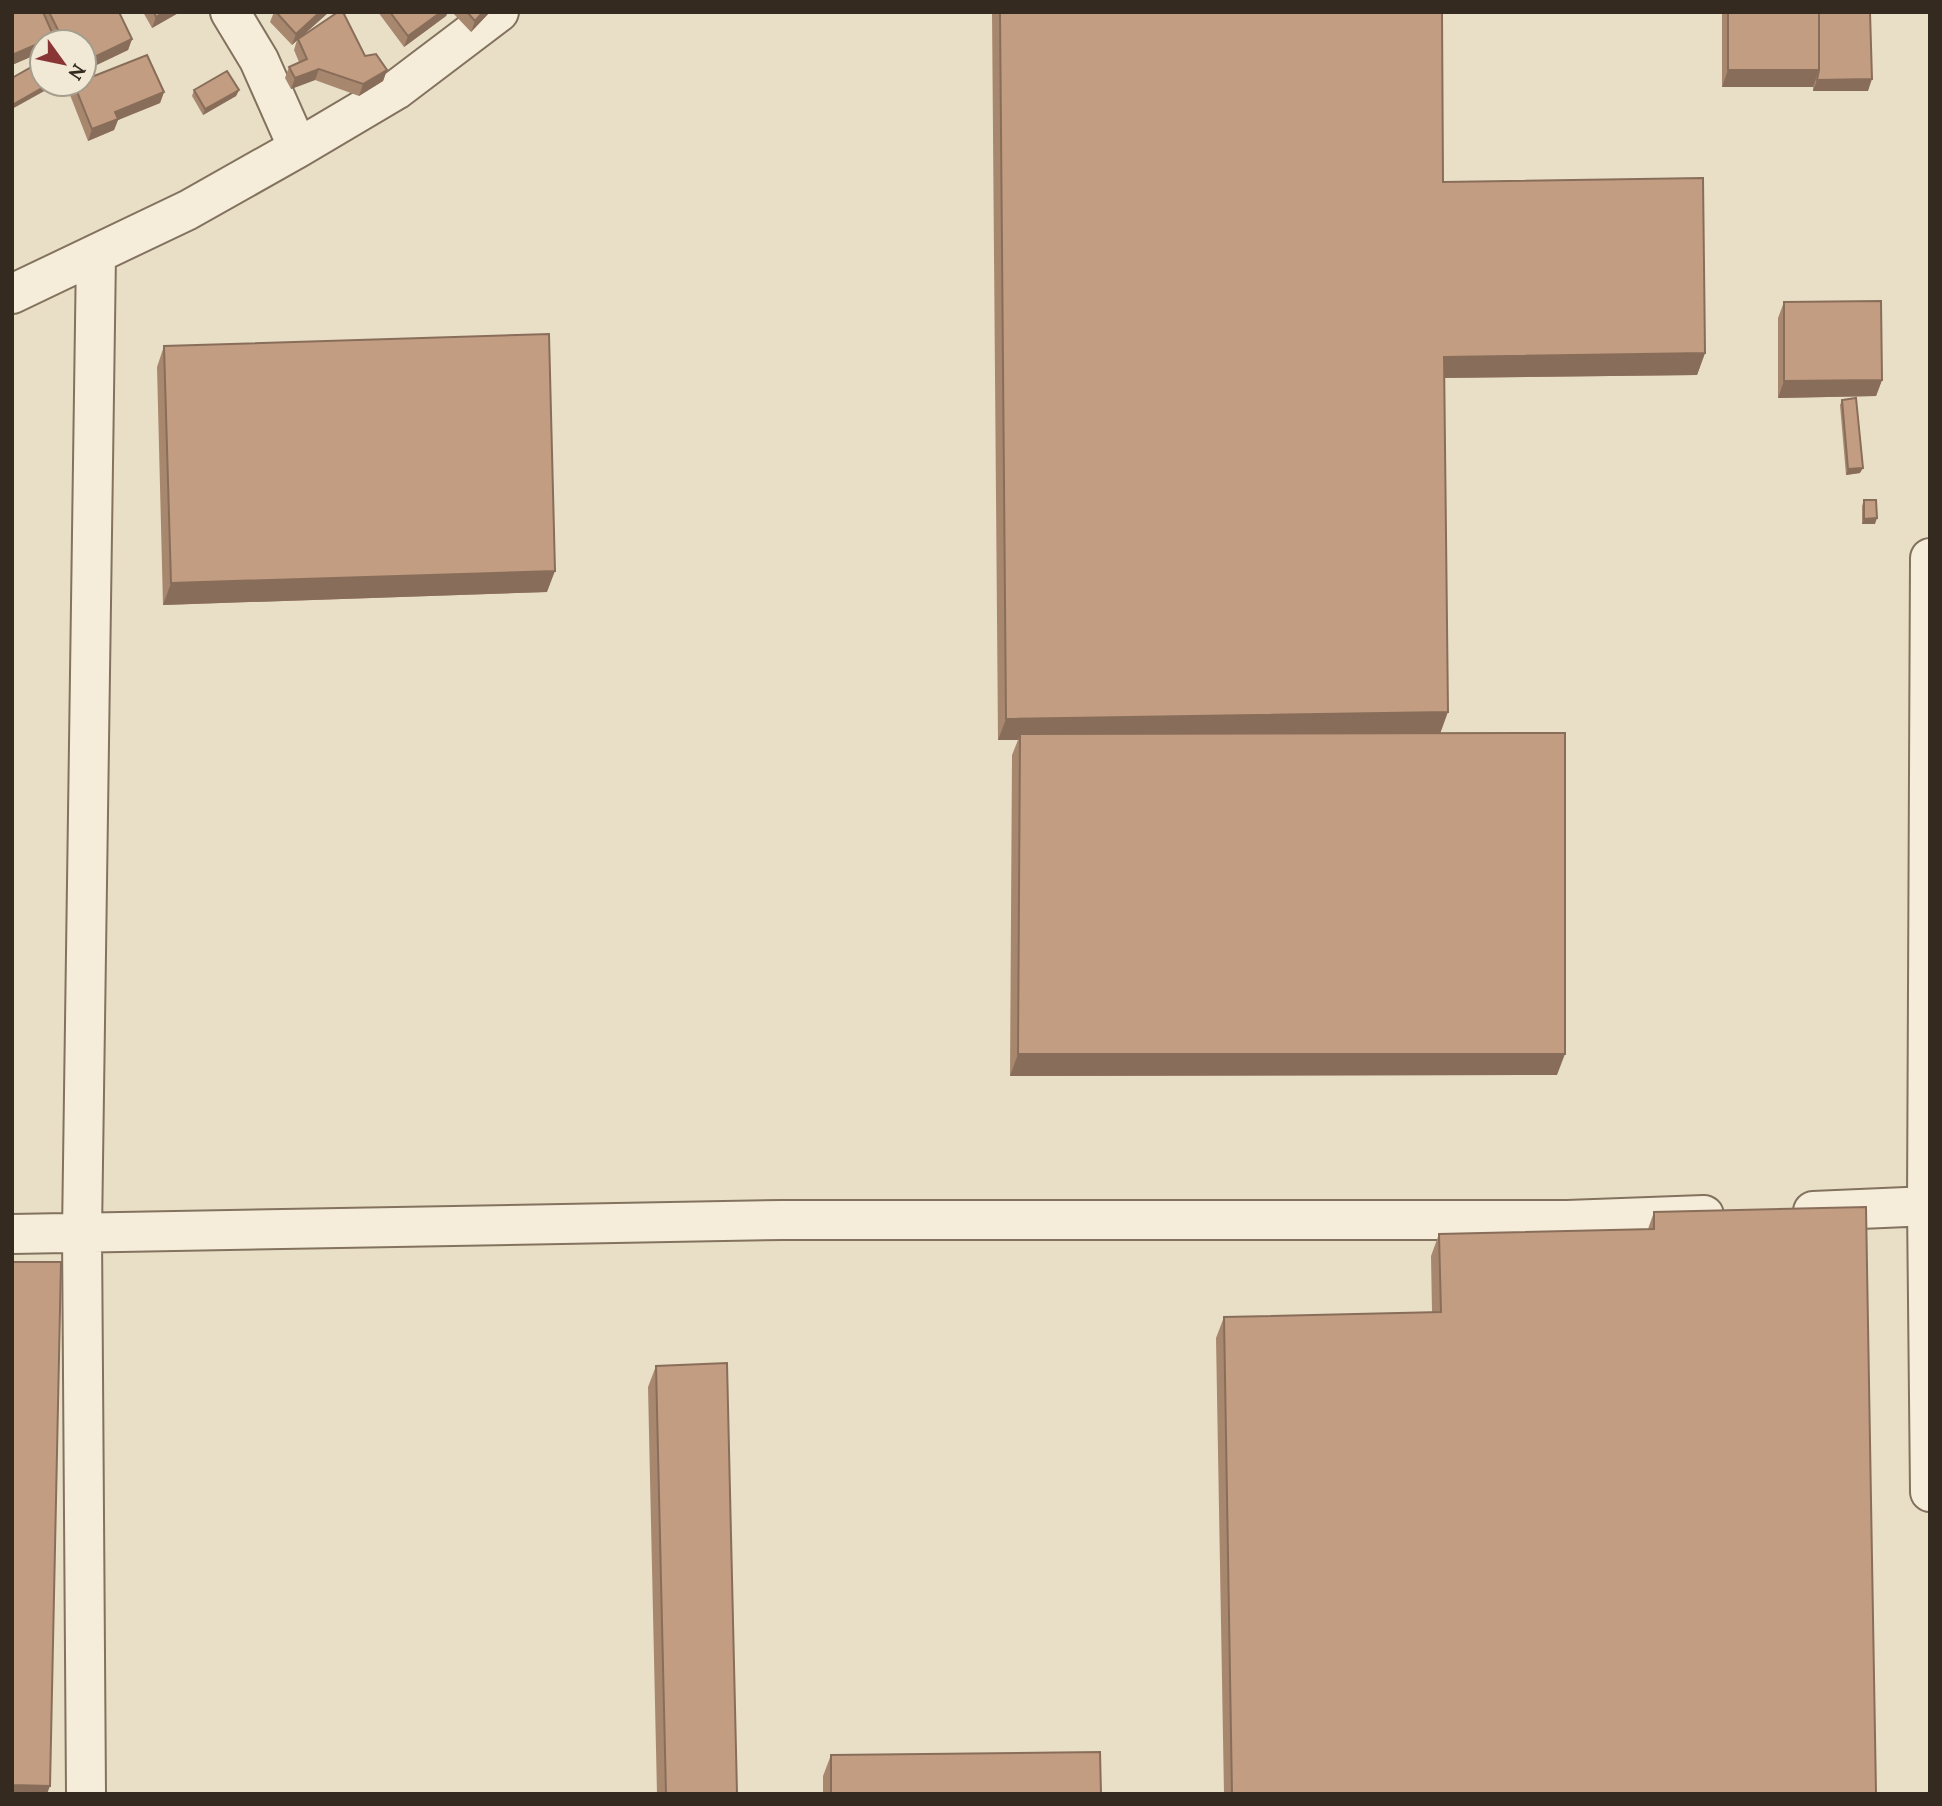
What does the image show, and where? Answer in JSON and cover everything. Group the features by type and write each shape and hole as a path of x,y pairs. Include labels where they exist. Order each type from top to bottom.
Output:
{"street":[{"path":"230,12 259,60 298,148"},
{"path":"12,294 188,210 298,148 396,90 499,12"},
{"path":"86,1794 82,1233 96,254"},
{"path":"1930,558 1930,1492"},
{"path":"1775,1212 1928,1206"},
{"path":"12,1234 796,1220 1567,1220 1733,1214"}],"building":[{"path":"12,12 43,12 50,28 28,28 28,48 12,55"},
{"path":"49,12 119,12 132,39 98,55 98,28 57,28"},
{"path":"276,12 320,12 296,34"},
{"path":"338,12 343,12 365,56 376,54 387,70 363,84 319,69 295,78 289,67 307,59 298,39"},
{"path":"390,12 441,12 408,36"},
{"path":"467,12 483,12 475,21"},
{"path":"1000,12 1442,12 1443,182 1703,178 1705,353 1444,357 1448,712 1006,719"},
{"path":"1728,12 1819,12 1819,70 1728,70"},
{"path":"1819,12 1870,12 1872,79 1817,80"},
{"path":"147,55 164,92 115,112 118,119 92,129 80,98 98,98 98,74"},
{"path":"28,69 28,96 12,105 12,78"},
{"path":"227,71 239,90 205,109 194,90"},
{"path":"1881,301 1882,380 1784,381 1784,302"},
{"path":"549,334 555,571 171,583 164,346"},
{"path":"1856,398 1863,468 1848,469 1842,400"},
{"path":"1864,500 1876,500 1877,518 1864,519"},
{"path":"1565,733 1565,1054 1018,1054 1020,734"},
{"path":"1866,1207 1876,1794 1232,1794 1224,1317 1441,1312 1439,1234 1654,1229 1654,1212"},
{"path":"12,1262 61,1262 50,1786 12,1785"},
{"path":"727,1363 737,1794 666,1794 656,1366"},
{"path":"1100,1752 1101,1794 831,1794 831,1755"}]}
